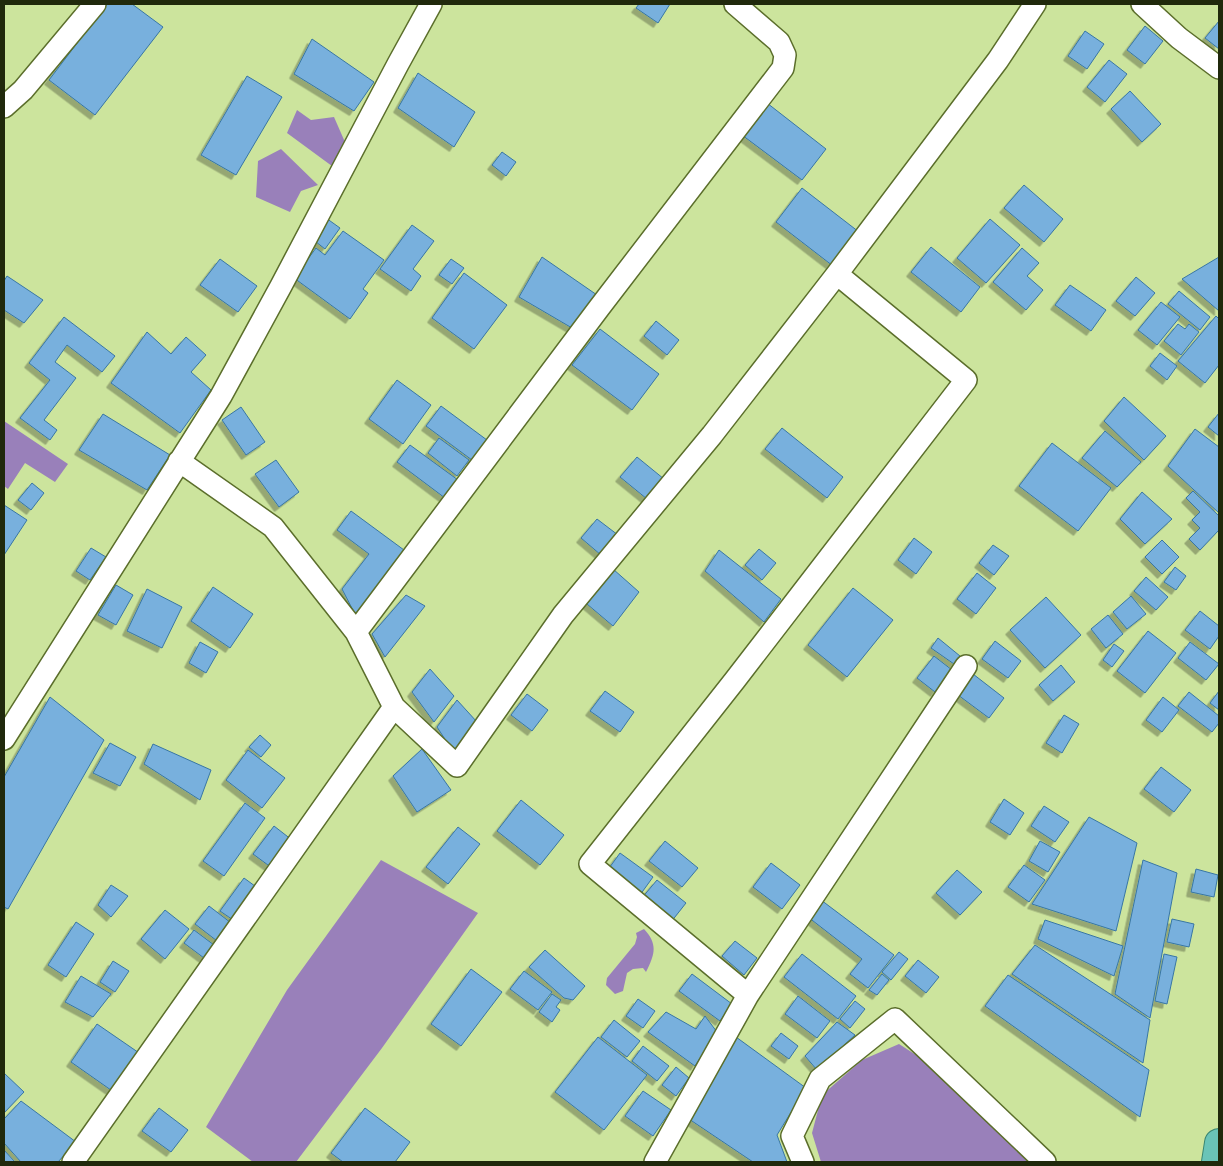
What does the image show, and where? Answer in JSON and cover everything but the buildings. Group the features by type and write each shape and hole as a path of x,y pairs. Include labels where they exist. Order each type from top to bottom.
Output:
{"highway":[{"path":"1216,1162 1219,1143"}],"street":[{"path":"4,107 23,90 95,4"},
{"path":"4,739 220,396 281,286 431,4"},
{"path":"356,632 599,308 783,68 784,55 779,42 735,4"},
{"path":"179,461 273,527 356,632 394,707 457,766 564,614 712,435 998,60 1035,4"},
{"path":"1142,4 1179,38 1219,68"},
{"path":"748,995 590,864 735,680 966,380 836,274"},
{"path":"655,1162 748,995 966,666"},
{"path":"73,1162 394,707"},
{"path":"803,1162 792,1136 820,1079 896,1019 1045,1162"}],"shaded area":[{"path":"297,110 311,120 334,117 348,149 336,169 287,133"},
{"path":"281,149 318,185 301,191 290,212 256,197 258,161"},
{"path":"4,421 68,464 55,482 25,463 8,489 4,486"},
{"path":"381,860 478,913 382,1048 296,1162 253,1162 206,1127 287,990"},
{"path":"644,929 654,949 649,966 646,972 643,968 633,969 627,973 623,991 615,994 606,985 607,978 635,944 636,933"},
{"path":"899,1044 927,1062 1028,1162 821,1162 812,1133 822,1095 862,1060"}]}
